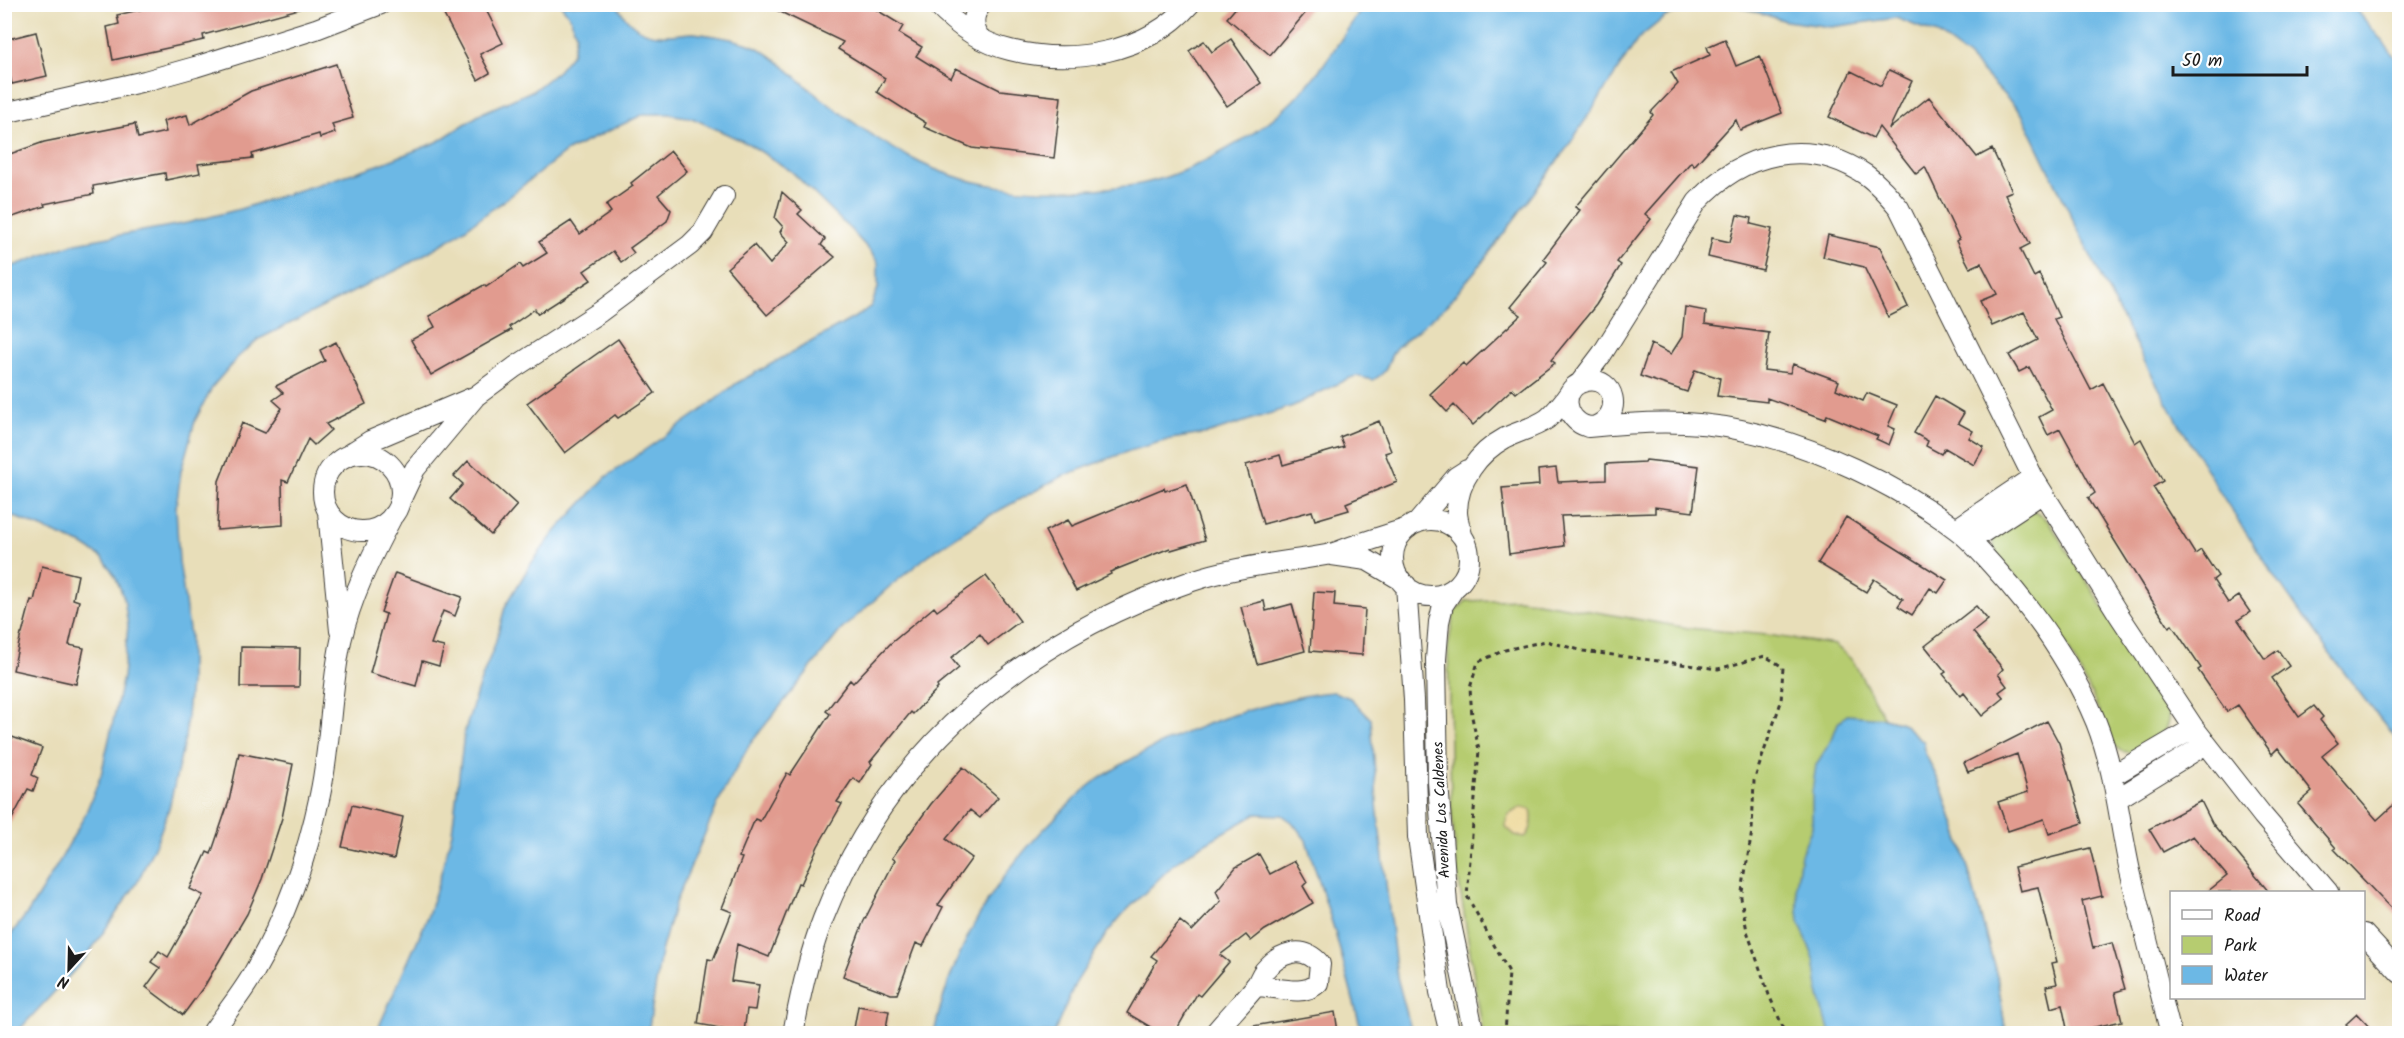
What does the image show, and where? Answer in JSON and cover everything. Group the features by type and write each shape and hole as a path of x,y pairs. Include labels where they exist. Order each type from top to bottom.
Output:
{"street":[{"path":"4,113 145,81 195,67 316,29 381,4"},
{"path":"936,4 952,21 980,39 1008,50 1044,55 1108,52 1154,33 1190,4"},
{"path":"980,39 973,24 975,15 982,4"},
{"path":"1329,554 1367,560 1414,592 1436,595 1455,587 1468,568 1469,556 1457,513 1459,495 1474,465 1483,454 1505,438 1535,427 1560,407 1602,354 1697,201 1711,186 1729,172 1769,156 1808,154 1850,165 1868,176 1899,207 2038,485 2119,615 2206,744 2263,816 2327,891"},
{"path":"211,1034 243,990 265,952 288,903 307,848 327,760 341,640 352,600 367,564 415,469 476,396 515,367 600,312 690,245 703,232 723,196"},
{"path":"1602,354 1602,378 1606,388 1614,404 1612,412 1608,418 1592,426 1581,425 1570,414 1568,406 1576,387 1592,381 1606,388 1621,407 1639,423"},
{"path":"341,640 328,512 323,500 323,487 327,474 334,464 370,441 476,396"},
{"path":"1535,427 1639,423 1699,424 1739,429 1783,441 1866,474 1963,535 2014,588 2038,619 2061,653 2096,723 2112,776 2130,869 2171,1034"},
{"path":"328,512 342,525 360,531 384,524 396,509 401,491 392,467 382,459 370,454 357,453 345,457"},
{"path":"1403,583 1395,570 1393,559 1400,536 1456,477 1474,465"},
{"path":"1963,535 2038,485"},
{"path":"792,1034 811,956 823,920 856,848 875,817 920,758 978,701 1040,652 1071,633 1194,580 1244,568 1329,554 1429,520 1441,521 1453,526 1462,535"},
{"name":"Avenida Los Caldenes","path":"1403,583 1414,700 1418,837 1440,992 1450,1034"},
{"name":"Avenida Los Caldenes","path":"1455,587 1443,605 1439,622 1436,659 1438,782 1447,905 1474,1034"},
{"path":"2112,776 2194,728"},
{"path":"2117,800 2206,744"},
{"path":"2365,935 2400,973"},
{"path":"1221,1029 1256,986"}],"path":[{"path":"1505,1034 1509,972 1467,896 1479,750 1472,717 1470,688 1478,662 1505,650 1546,641 1583,651 1718,669 1765,656 1783,668 1781,702 1754,781 1752,831 1741,898 1748,931 1769,995 1786,1034"}],"green space":[{"path":"2034,512 2049,522 2168,709 2167,724 2160,736 2137,754 2121,751 2113,745 2092,695 2065,642 2023,585 1996,555 1993,540 1996,532 2024,513"},
{"path":"1520,599 1688,628 1767,635 1835,645 1853,661 1884,718 1902,723 1924,742 1925,753 1944,792 1963,850 1997,977 2006,1033 1483,1033 1457,869 1451,803 1448,647 1454,613 1466,601"}],"sand":[{"path":"1521,807 1531,810 1532,813 1531,828 1525,837 1515,835 1505,826 1508,815"}],"water":[{"path":"2352,4 2399,62 2399,742 2333,658 2272,572 2186,436 2124,322 2022,114 1968,57 1937,34 1896,18 1831,27 1786,21 1733,5"},
{"path":"561,5 617,5 631,24 644,32 658,35 694,33 750,44 772,57 813,92 860,127 911,158 933,168 1001,187 1072,190 1127,186 1163,178 1219,154 1255,132 1284,109 1307,86 1364,5 1700,5 1665,17 1638,39 1569,145 1485,259 1445,307 1396,348 1386,369 1379,376 1373,380 1356,376 1293,406 1210,433 1171,439 1129,451 1063,476 985,518 930,554 841,630 750,744 722,794 675,903 661,952 648,1033 376,1033 426,921 452,832 464,734 495,644 505,607 530,565 554,533 606,477 737,383 857,316 871,306 878,288 878,263 870,251 791,171 749,144 692,118 669,114 644,114 567,151 452,238 403,267 259,339 238,357 213,386 195,421 181,471 176,508 179,561 190,636 190,683 185,738 169,808 157,841 137,883 85,959 16,1033 5,1033 5,942 29,911 59,862 85,815 101,775 123,677 128,626 124,598 115,576 103,558 83,545 5,513 5,269 76,243 187,223 240,209 378,165 437,142 482,113 534,90 558,71 572,54 576,34 570,17"},
{"path":"1334,692 1350,698 1371,719 1378,815 1397,977 1412,1033 1362,1033 1335,932 1306,840 1292,822 1282,815 1256,814 1174,864 1123,914 1107,933 1075,984 1054,1033 934,1033 952,971 979,915 995,889 1034,839 1084,790 1148,750 1206,724 1279,702"},
{"path":"1847,715 1884,718 1902,723 1924,742 1925,753 1944,792 1963,850 1997,977 2006,1033 1830,1033 1819,996 1814,959 1799,921 1796,887 1801,854 1812,827 1812,792 1816,765 1832,739 1838,723"}],"building":[{"path":"165,4 299,4 299,9 203,35 204,40 113,60 107,27 119,24 117,15"},
{"path":"459,4 483,4 503,43 480,54 490,73 478,80 443,13"},
{"path":"764,4 867,4 903,26 899,33 922,47 916,56 951,78 956,68 1000,90 1061,97 1054,158 972,148 924,127 926,123 877,92 885,78 838,49 843,42"},
{"path":"1239,4 1313,4 1270,55 1227,18"},
{"path":"36,32 47,76 12,84 4,51 4,40"},
{"path":"1231,39 1261,83 1227,106 1189,51 1204,41 1212,52"},
{"path":"1725,39 1736,66 1760,56 1782,113 1740,130 1736,120 1694,166 1691,162 1645,214 1651,219 1617,262 1621,265 1596,305 1551,360 1555,363 1516,393 1512,389 1473,425 1454,405 1447,412 1430,394 1463,363 1466,366 1521,315 1510,307 1547,262 1543,259 1580,210 1575,207 1653,115 1651,112 1678,84 1671,72 1710,55 1707,47"},
{"path":"336,64 353,118 332,124 335,133 320,138 319,134 252,154 253,158 198,164 200,173 166,180 165,173 93,186 94,194 44,204 45,206 4,220 4,156 44,142 135,124 138,138 166,132 163,121 187,115 190,125 251,91"},
{"path":"1889,70 1912,81 1889,129 1929,97 1977,157 1992,149 2012,191 2005,194 2030,244 2020,249 2034,277 2039,274 2059,317 2054,319 2091,390 2103,383 2135,443 2141,439 2163,481 2153,487 2195,554 2201,550 2218,576 2213,580 2228,603 2239,596 2250,612 2238,620 2265,659 2278,650 2289,666 2272,678 2299,717 2314,706 2323,717 2320,720 2338,743 2322,756 2377,820 2400,799 2400,918 2334,849 2336,848 2298,804 2312,792 2278,748 2272,754 2238,705 2227,712 2198,670 2201,668 2172,625 2169,627 2144,588 2088,498 2095,493 2060,429 2048,435 2039,417 2052,410 2029,367 2019,372 2009,355 2038,340 2024,312 1992,326 1980,301 1997,294 1981,263 1970,268 1925,167 1916,174 1879,127 1873,138 1829,117 1851,71 1881,86"},
{"path":"671,151 687,171 658,195 671,210 667,221 630,248 634,253 621,262 613,251 584,271 591,280 538,314 535,309 509,327 511,330 431,375 411,340 435,327 429,316 484,285 486,287 520,264 523,268 547,253 539,242 571,221 580,234 611,212 606,205 633,186 631,183"},
{"path":"782,192 802,210 798,214 825,239 821,245 835,257 767,315 727,268 754,245 770,264 789,242 780,232 783,227 775,218"},
{"path":"1737,215 1752,218 1751,224 1772,229 1763,270 1708,257 1712,238 1730,242"},
{"path":"1828,235 1880,247 1908,307 1888,317 1864,267 1823,257"},
{"path":"1685,307 1706,311 1705,324 1769,333 1764,370 1790,373 1793,364 1839,381 1836,389 1863,401 1867,393 1897,405 1888,426 1895,429 1889,445 1876,439 1878,436 1827,415 1825,419 1767,398 1767,402 1717,396 1720,378 1695,370 1687,392 1640,376 1651,344 1671,354 1682,337"},
{"path":"618,339 655,393 618,418 615,415 565,453 527,403"},
{"path":"336,342 366,404 326,424 331,430 314,445 308,439 288,482 282,480 283,525 217,530 219,481 242,423 265,433 282,408 273,400 283,393 276,386 325,361 320,350"},
{"path":"1935,396 1964,413 1958,423 1973,431 1969,438 1984,447 1974,465 1945,448 1941,454 1926,446 1928,441 1914,433"},
{"path":"1379,421 1391,451 1385,453 1397,482 1346,503 1349,510 1315,520 1312,511 1263,524 1246,465 1280,455 1283,465 1344,447 1340,437"},
{"path":"1646,460 1699,466 1693,512 1655,507 1655,513 1561,516 1564,546 1509,554 1502,488 1539,485 1538,470 1556,468 1558,482 1606,480 1606,464 1645,462"},
{"path":"468,461 517,505 491,535 450,499 463,484 454,476"},
{"path":"1187,484 1205,540 1171,550 1170,548 1110,572 1111,574 1076,591 1045,531 1068,520 1072,526 1164,488 1165,491"},
{"path":"1846,517 1947,580 1938,593 1930,588 1912,615 1898,606 1903,599 1874,579 1866,592 1818,563"},
{"path":"42,566 78,575 73,599 79,601 69,645 84,648 76,684 13,670 21,634 31,600 34,601"},
{"path":"395,573 462,597 455,616 443,611 431,644 444,647 439,666 422,661 416,686 370,673 386,614 381,612"},
{"path":"986,576 1020,621 988,645 980,634 951,658 959,668 937,686 938,688 913,714 911,712 870,762 872,764 860,783 853,778 837,802 842,804 818,846 801,884 798,883 769,957 737,944 731,981 759,985 755,1010 747,1009 744,1032 698,1024 708,959 713,960 732,912 722,908 755,819 760,821 787,773 790,775 830,714 826,711 850,680 853,683 890,644 934,607 937,611"},
{"path":"1314,592 1335,593 1334,606 1365,609 1362,655 1310,651"},
{"path":"1264,601 1266,611 1292,604 1305,651 1257,664 1241,607"},
{"path":"1976,606 1988,620 1973,632 2003,669 1998,674 2007,686 1999,692 2004,698 1982,716 1964,693 1961,696 1943,674 1946,672 1925,646"},
{"path":"241,647 300,648 299,687 240,687"},
{"path":"2047,721 2059,743 2083,823 2049,834 2044,819 2008,831 1998,802 2028,792 2017,754 1968,772 1964,763"},
{"path":"4,734 42,748 32,775 38,778 33,791 28,789 4,834"},
{"path":"239,753 293,764 282,818 262,879 247,914 205,985 183,1015 146,987 160,968 151,962 159,951 168,957 203,895 190,889 207,852 211,854 229,801"},
{"path":"963,767 998,797 980,818 970,810 946,839 972,858 938,905 943,907 923,946 916,943 897,994 891,994 843,976 863,923 895,860 892,858 931,804"},
{"path":"2201,801 2212,823 2268,891 2208,891 2227,876 2193,836 2163,852 2149,829"},
{"path":"352,805 403,817 394,859 342,847"},
{"path":"2090,848 2102,896 2082,901 2093,948 2112,943 2125,989 2115,992 2122,1021 2068,1033 2062,1005 2051,1008 2046,986 2057,984 2052,963 2057,962 2038,887 2020,891 2014,867"},
{"path":"1259,854 1270,874 1295,861 1307,882 1303,886 1313,903 1265,930 1251,941 1246,935 1220,955 1229,962 1200,996 1197,994 1174,1034 1162,1034 1127,1013 1157,960 1151,956 1180,921 1192,931 1221,901 1216,891 1236,867"},
{"path":"858,1006 889,1011 885,1034 853,1034"},
{"path":"1335,1012 1338,1032 1254,1034 1253,1026"},
{"path":"2357,1014 2376,1034 2356,1034 2346,1024"}]}
